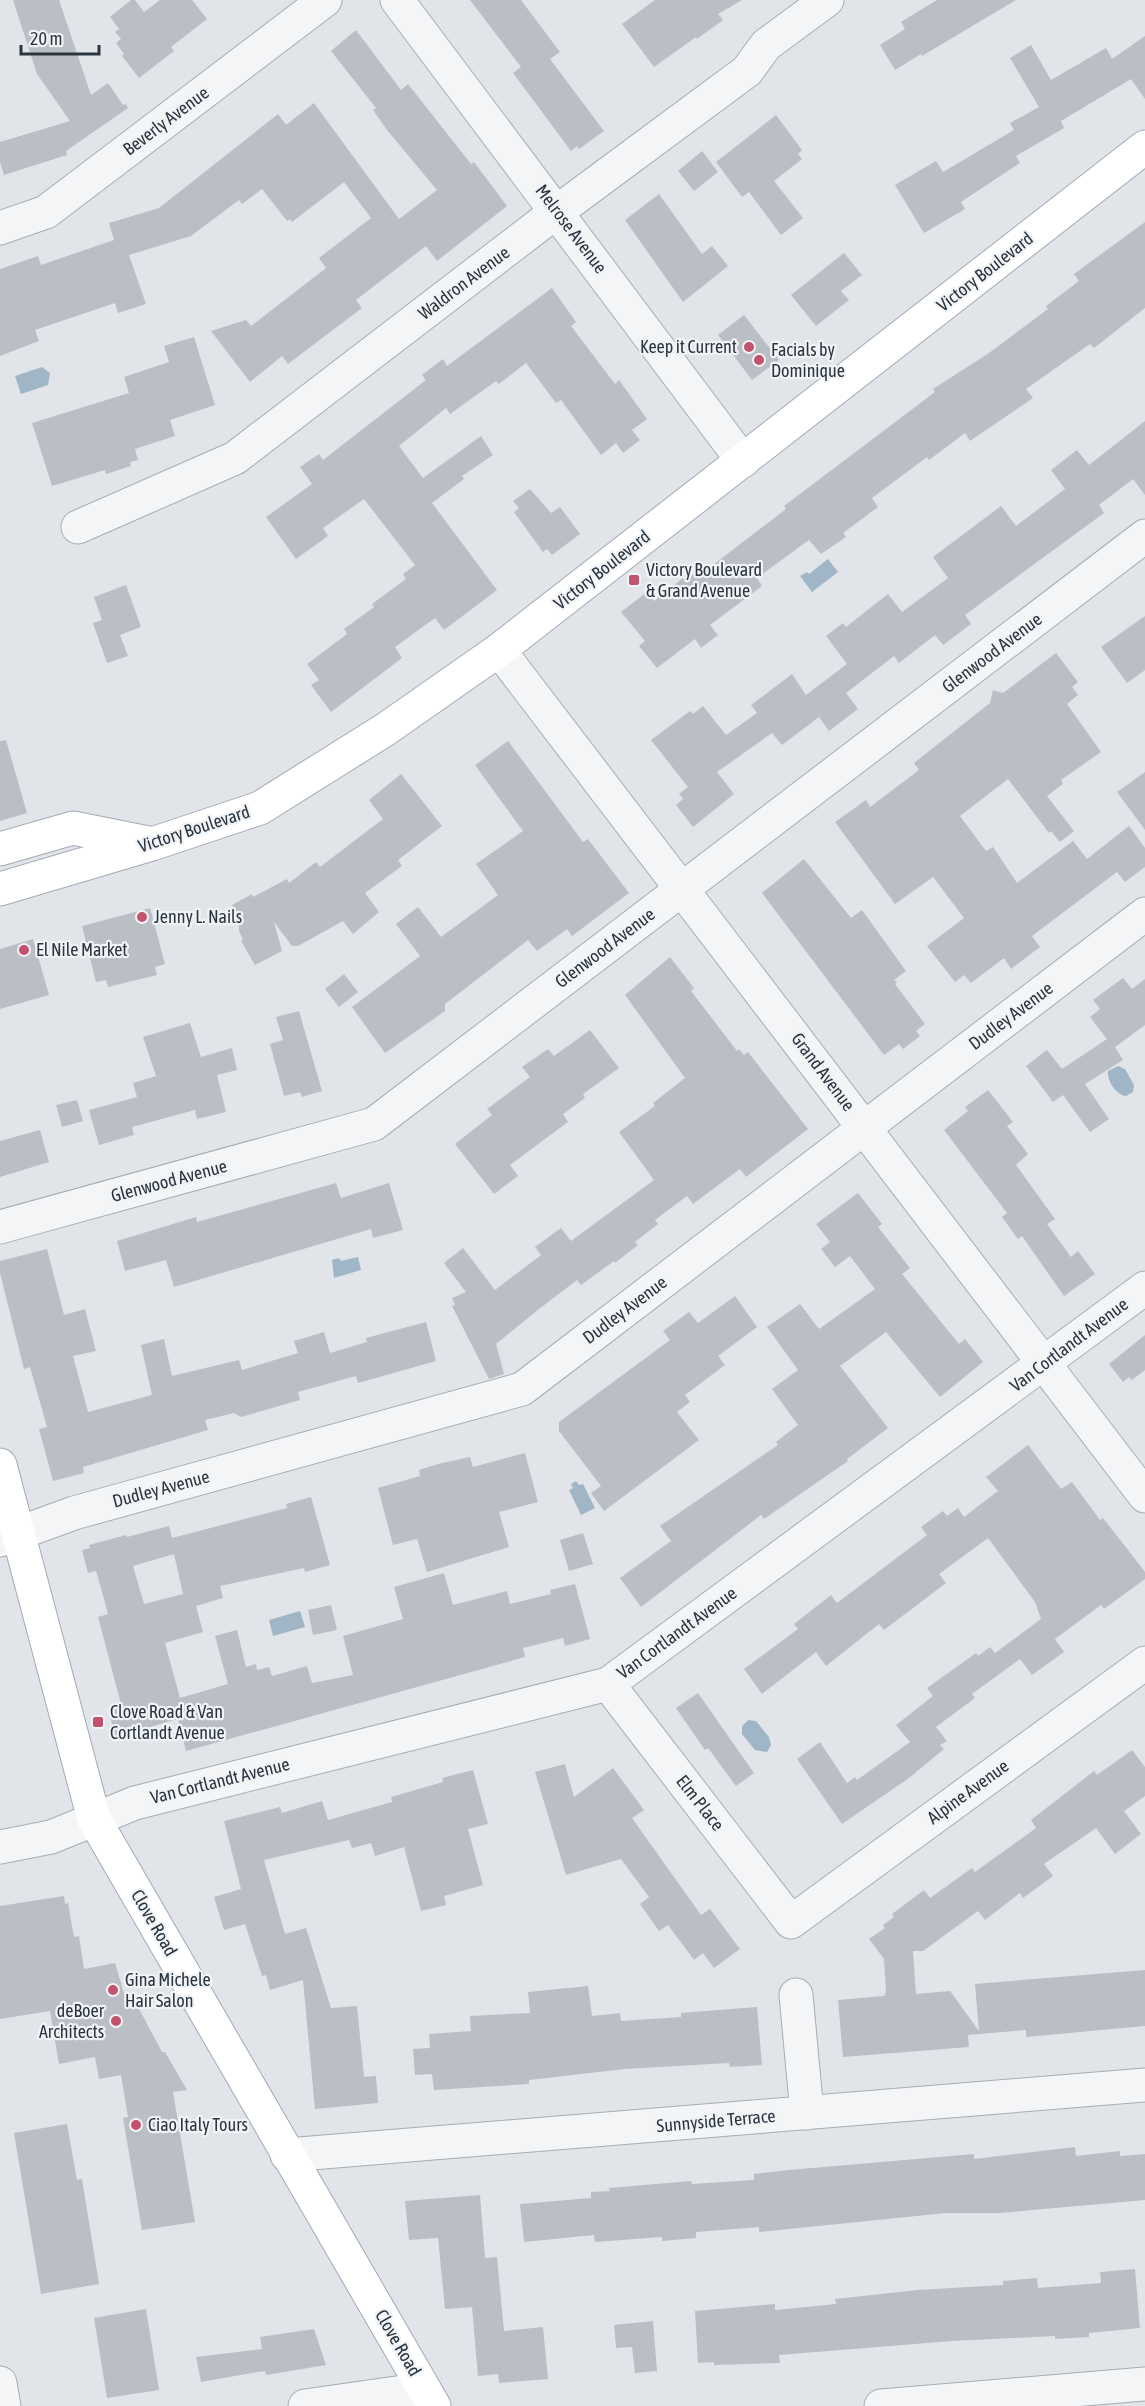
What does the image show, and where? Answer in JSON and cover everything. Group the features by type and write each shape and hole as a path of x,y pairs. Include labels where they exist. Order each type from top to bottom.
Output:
{"main road":[{"name":"Victory Boulevard","path":"0,889 152,844 260,808 386,729 500,650 1145,147"},
{"path":"0,849 73,828 152,844"},
{"name":"Clove Road","path":"1,1471 9,1536 94,1819 429,2398"}],"street":[{"name":"Beverly Avenue","path":"0,228 46,212 325,0"},
{"name":"Melrose Avenue","path":"397,0 558,211 742,461"},
{"name":"Waldron Avenue","path":"78,527 235,458 558,211 747,71 766,45 827,0"},
{"name":"Glenwood Avenue","path":"0,1227 374,1124 1145,536"},
{"name":"Grand Avenue","path":"500,650 684,888 1145,1496"},
{"name":"Dudley Avenue","path":"9,1536 74,1513 522,1389 1145,914"},
{"name":"Van Cortlandt Avenue","path":"0,1847 51,1836 135,1803 608,1684 1145,1288"},
{"name":"Alpine Avenue","path":"791,1922 1145,1663"},
{"name":"Elm Place","path":"608,1684 791,1922"},
{"path":"796,1995 807,2113"},
{"name":"Sunnyside Terrace","path":"287,2155 1145,2085"},
{"path":"0,2383 4,2406"},
{"path":"881,2406 1145,2384"},
{"path":"305,2406 429,2398"}],"water":[{"path":"42,367 50,373 48,385 21,394 15,376"},
{"path":"828,559 838,572 812,592 800,576 807,572 809,574"},
{"path":"1118,1066 1125,1069 1134,1085 1133,1092 1126,1096 1113,1087 1109,1079 1108,1071"},
{"path":"358,1257 361,1270 334,1278 332,1260 339,1258 341,1261"},
{"path":"576,1481 579,1485 583,1484 595,1508 581,1515 569,1490 573,1488 571,1484"},
{"path":"300,1611 305,1627 273,1636 269,1620"},
{"path":"748,1720 756,1721 769,1737 771,1745 767,1752 755,1750 742,1734 742,1726"}],"building":[{"path":"13,0 59,0 91,95 108,83 123,105 126,104 128,108 66,151 67,155 4,175 0,162 0,142 70,121 37,74"},
{"path":"131,0 135,0 144,12 160,0 192,0 207,19 171,47 174,51 139,78 122,56 124,54 116,43 121,39 115,32 119,29 110,17"},
{"path":"470,0 521,0 560,52 550,59 604,131 579,149 577,146 571,151 513,73 521,67"},
{"path":"655,0 742,0 718,14 723,20 654,67 622,24"},
{"path":"937,0 1016,0 895,70 880,45 905,29 901,22"},
{"path":"356,30 401,90 408,84 471,164 474,162 507,206 437,261 426,246 356,300 362,308 288,364 282,356 250,382 211,331 246,320 251,326 326,268 319,258 371,218 344,182 292,222 290,219 287,221 262,189 242,204 239,200 191,236 129,255 146,304 118,313 115,303 35,330 39,341 0,356 0,269 38,256 41,265 114,240 109,223 159,208 278,114 286,125 314,103 399,219 437,190 387,130 373,110 376,108 331,51"},
{"path":"1145,36 1145,99 1131,79 1061,121 1064,128 1016,156 1020,163 961,202 965,209 924,233 895,185 936,161 943,172 1014,130 1010,123 1039,107 1010,58 1031,45 1051,80 1106,48 1112,59"},
{"path":"776,115 802,150 798,154 802,159 774,181 803,218 781,235 749,192 742,197 716,162"},
{"path":"702,151 718,172 694,191 678,171"},
{"path":"659,194 702,254 712,246 728,266 683,302 625,220"},
{"path":"1145,222 1145,308 1094,348 1090,344 1026,389 1033,398 970,441 965,433 929,460 927,457 872,498 878,507 843,533 846,537 821,554 809,540 757,578 762,586 710,625 718,635 701,648 695,639 657,668 639,646 645,641 621,612 647,592 654,601 683,578 685,581 693,574 696,578 786,509 784,506 935,392 933,389 989,353 1048,309 1046,306 1079,281 1074,274"},
{"path":"844,253 862,275 841,291 849,300 816,326 791,295"},
{"path":"552,288 576,322 571,326 615,384 619,380 647,419 632,430 640,440 623,453 616,443 601,455 561,400 556,403 526,363 499,384 496,381 450,414 446,408 399,446 423,478 481,436 493,455 462,476 464,479 432,503 497,590 444,630 435,618 395,647 402,658 331,712 311,685 319,680 307,664 347,634 344,629 374,607 372,604 406,579 403,574 415,565 364,499 323,528 328,536 296,559 266,517 312,484 300,467 319,454 323,460 426,380 422,375 443,359 447,366"},
{"path":"744,315 779,360 752,380 718,335"},
{"path":"194,337 215,405 170,420 175,436 135,449 138,460 130,462 131,466 106,474 105,470 52,486 32,423 129,393 124,377 169,362 164,346"},
{"path":"1145,421 1145,495 1133,479 1099,505 1104,513 965,615 971,624 943,645 935,635 899,663 894,656 846,693 858,709 829,731 819,717 782,745 772,733 717,772 734,794 693,827 676,805 683,799 679,794 688,787 651,740 690,711 693,714 703,706 726,735 757,713 751,705 792,674 806,695 847,664 826,636 843,623 846,627 888,594 902,612 948,578 933,557 1001,506 1016,526 1065,489 1051,470 1077,450 1089,465"},
{"path":"530,489 551,513 560,507 580,534 552,555 547,549 543,552 514,512 519,508 513,501"},
{"path":"126,585 141,627 120,635 128,656 107,663 93,623 102,620 94,597"},
{"path":"1145,616 1145,670 1127,683 1101,647"},
{"path":"1056,653 1078,682 1072,687 1078,695 1067,704 1101,752 1061,780 1063,784 1047,796 1074,831 1060,842 1051,831 1049,833 1008,779 960,816 986,851 993,847 1017,883 1073,841 1087,859 1129,826 1145,848 1145,867 1125,882 1117,872 1032,936 1040,947 1011,969 1004,958 971,983 964,975 955,982 927,946 964,918 933,877 895,904 835,822 866,800 870,807 919,770 914,763 990,703 993,690 1003,693"},
{"path":"6,740 27,813 0,821 0,741"},
{"path":"508,741 583,842 588,839 629,893 572,936 567,929 537,951 528,940 445,1004 445,1011 385,1053 352,1007 420,956 396,924 418,907 441,937 498,895 476,864 523,831 475,765"},
{"path":"1145,772 1145,830 1117,792"},
{"path":"401,774 442,826 398,860 402,866 365,893 379,912 353,934 343,921 298,946 292,946 274,922 282,951 255,965 241,941 243,940 239,931 239,919 232,905 287,879 289,883 316,862 320,867 383,819 369,800"},
{"path":"804,859 851,918 862,910 906,971 894,980 897,982 895,984 925,1024 916,1031 920,1036 903,1049 899,1044 884,1055 762,893"},
{"path":"150,908 165,964 155,967 157,975 108,987 106,980 96,982 82,926"},
{"path":"33,939 49,995 0,1009 0,949"},
{"path":"670,957 694,988 691,991 737,1051 739,1049 744,1055 748,1052 808,1129 746,1177 740,1169 693,1204 687,1196 655,1220 658,1224 635,1242 638,1245 615,1263 614,1261 581,1285 577,1280 539,1309 496,1344 504,1374 489,1379 452,1306 455,1305 452,1298 466,1292 444,1263 463,1248 495,1290 541,1255 535,1247 561,1228 571,1241 654,1180 619,1132 655,1106 653,1103 685,1078 625,995"},
{"path":"344,974 358,992 339,1007 325,989"},
{"path":"1123,978 1132,989 1145,979 1145,1025 1115,1047 1123,1060 1085,1084 1109,1119 1090,1132 1063,1095 1053,1102 1026,1066 1047,1050 1062,1069 1107,1039 1090,1017 1100,1009 1093,1000"},
{"path":"299,1011 322,1091 302,1097 300,1092 284,1096 270,1044 283,1040 276,1017"},
{"path":"190,1023 201,1057 232,1048 237,1070 217,1075 226,1112 197,1119 195,1110 132,1127 134,1135 99,1145 89,1110 137,1097 133,1083 156,1076 143,1037"},
{"path":"590,1030 619,1068 583,1094 585,1098 563,1114 568,1122 510,1165 518,1176 494,1194 455,1144 492,1115 487,1109 530,1077 522,1067 548,1049 554,1056"},
{"path":"988,1090 1013,1122 1007,1126 1028,1154 1016,1165 1055,1219 1047,1224 1071,1257 1078,1251 1095,1274 1064,1296 1022,1236 1018,1239 1002,1217 1007,1213 944,1130 968,1111 965,1107"},
{"path":"77,1100 83,1121 62,1127 56,1105"},
{"path":"40,1130 49,1162 0,1177 0,1141"},
{"path":"336,1183 341,1198 389,1183 403,1230 373,1238 371,1229 174,1287 166,1260 125,1271 117,1241 196,1217 197,1222"},
{"path":"858,1193 882,1224 878,1227 910,1268 902,1274 959,1344 965,1339 983,1362 940,1397 886,1332 840,1366 888,1428 847,1459 848,1461 764,1519 761,1515 641,1607 620,1578 671,1541 660,1526 778,1445 776,1442 798,1425 772,1389 798,1370 767,1327 800,1304 819,1329 875,1289 850,1256 835,1267 821,1249 830,1242 816,1224"},
{"path":"47,1249 64,1315 85,1309 96,1351 73,1356 88,1412 152,1395 141,1345 164,1339 172,1376 239,1360 242,1370 298,1353 294,1341 324,1332 330,1353 367,1342 366,1338 426,1322 436,1361 358,1383 356,1376 298,1392 300,1400 241,1417 234,1413 205,1420 208,1430 83,1467 84,1473 53,1481 39,1429 47,1427 30,1367 24,1369 0,1273 0,1261"},
{"path":"735,1296 757,1327 718,1356 725,1365 685,1395 690,1402 677,1412 699,1440 604,1511 591,1493 601,1486 559,1431 559,1422 670,1340 663,1331 689,1312 698,1323"},
{"path":"1145,1335 1145,1370 1132,1380 1129,1377 1123,1382 1109,1364"},
{"path":"1028,1445 1061,1489 1072,1482 1100,1520 1103,1518 1145,1572 1145,1579 1104,1609 1101,1605 1055,1639 1064,1652 1032,1675 1020,1659 972,1694 975,1698 936,1727 947,1741 940,1745 944,1749 909,1778 842,1824 797,1759 820,1742 847,1783 855,1777 857,1780 910,1742 896,1725 933,1696 927,1688 976,1653 978,1656 990,1647 995,1653 1041,1619 1035,1602 988,1538 939,1574 946,1583 884,1630 879,1624 826,1666 816,1652 762,1694 744,1669 798,1629 794,1624 831,1595 837,1603 927,1535 921,1527 943,1511 947,1516 958,1508 964,1517 998,1491 986,1477"},
{"path":"525,1453 538,1502 499,1512 509,1547 427,1572 417,1539 393,1545 378,1488 420,1476 419,1470 438,1464 470,1457 473,1467"},
{"path":"311,1497 330,1565 305,1572 304,1568 220,1586 223,1598 196,1606 203,1632 165,1643 180,1698 228,1684 215,1636 237,1630 246,1667 256,1664 257,1670 269,1667 272,1676 307,1666 312,1683 353,1675 343,1636 403,1619 394,1587 444,1573 453,1605 507,1591 510,1604 551,1594 550,1590 575,1584 590,1639 565,1646 563,1638 523,1648 525,1657 186,1751 178,1719 115,1737 109,1711 122,1708 98,1617 108,1614 96,1571 88,1573 82,1550 90,1548 89,1545 169,1526 172,1538 287,1508 286,1504","holes":["174,1554 183,1594 144,1604 133,1566"]},
{"path":"583,1533 593,1564 569,1571 560,1540"},
{"path":"331,1605 337,1630 313,1635 308,1610"},
{"path":"698,1693 754,1773 736,1786 708,1748 705,1750 676,1708"},
{"path":"1132,1750 1145,1767 1145,1796 1124,1811 1141,1834 1115,1854 1096,1828 1044,1864 1053,1876 1023,1898 1020,1893 985,1920 978,1911 923,1951 913,1951 916,1994 950,1991 979,2031 975,1984 1145,1970 1145,2026 1026,2037 1026,2030 968,2035 969,2047 843,2057 838,2000 884,1996 886,1992 884,1959 869,1939 885,1928 883,1925 894,1917 892,1914 924,1890 930,1898 972,1868 975,1872 1036,1828 1031,1820 1094,1771 1097,1775"},
{"path":"565,1764 574,1797 613,1768 644,1810 632,1818 701,1915 710,1909 740,1949 714,1968 703,1953 694,1960 668,1925 659,1931 640,1904 649,1897 621,1859 566,1875 535,1772"},
{"path":"473,1770 488,1824 468,1829 483,1885 444,1896 446,1905 421,1911 404,1847 375,1856 371,1843 352,1848 349,1840 264,1860 285,1934 306,1928 331,2008 357,2006 364,2077 376,2076 378,2103 315,2109 303,1980 270,1990 266,1975 262,1976 245,1924 224,1930 214,1897 241,1889 224,1821 280,1807 282,1813 322,1801 328,1820 392,1802 391,1797 443,1782 442,1778"},
{"path":"64,1896 65,1904 68,1903 74,1937 79,1936 84,1969 115,1963 128,2007 137,2005 162,2052 165,2052 187,2090 173,2092 195,2222 142,2230 123,2118 128,2117 121,2075 99,2079 95,2057 59,2064 50,2011 0,2019 0,1906"},
{"path":"588,1986 592,2016 620,2013 621,2021 681,2017 681,2013 757,2007 762,2065 730,2067 729,2063 625,2069 529,2080 529,2084 434,2090 432,2074 415,2075 413,2049 430,2048 429,2034 471,2031 470,2016 530,2013 528,1992"},
{"path":"67,2124 77,2180 82,2179 99,2284 41,2294 14,2133"},
{"path":"1075,2147 1076,2156 1120,2151 1120,2156 1145,2154 1145,2200 1000,2213 946,2213 759,2232 759,2227 696,2232 696,2238 662,2241 662,2237 595,2242 594,2235 524,2242 520,2204 591,2198 591,2192 610,2191 609,2188 691,2181 692,2184 754,2180 754,2174 789,2170 974,2154 974,2159"},
{"path":"480,2195 485,2258 497,2257 504,2331 543,2327 548,2379 499,2383 498,2374 478,2376 472,2307 445,2309 438,2238 409,2240 405,2201"},
{"path":"1135,2269 1140,2328 1089,2333 1089,2337 1055,2339 1055,2336 952,2341 779,2355 780,2363 714,2365 714,2362 698,2363 695,2311 775,2304 775,2310 836,2304 835,2299 918,2290 1003,2285 1003,2281 1037,2278 1038,2288 1101,2283 1100,2272"},
{"path":"146,2309 159,2390 107,2398 94,2318"},
{"path":"653,2321 657,2371 635,2373 632,2347 616,2348 614,2325"},
{"path":"314,2329 326,2365 266,2375 265,2371 257,2372 201,2382 196,2357 262,2349 260,2337"}],"place":[{"name":"Keep it Current","path":"749,347"},
{"name":"Facials by Dominique","path":"759,360"},
{"name":"Victory Boulevard & Grand Avenue","path":"634,580"},
{"name":"Jenny L. Nails","path":"142,917"},
{"name":"El Nile Market","path":"24,950"},
{"name":"Clove Road & Van Cortlandt Avenue","path":"98,1722"},
{"name":"Gina Michele Hair Salon","path":"113,1990"},
{"name":"deBoer Architects","path":"116,2021"},
{"name":"Ciao Italy Tours","path":"136,2125"}]}
